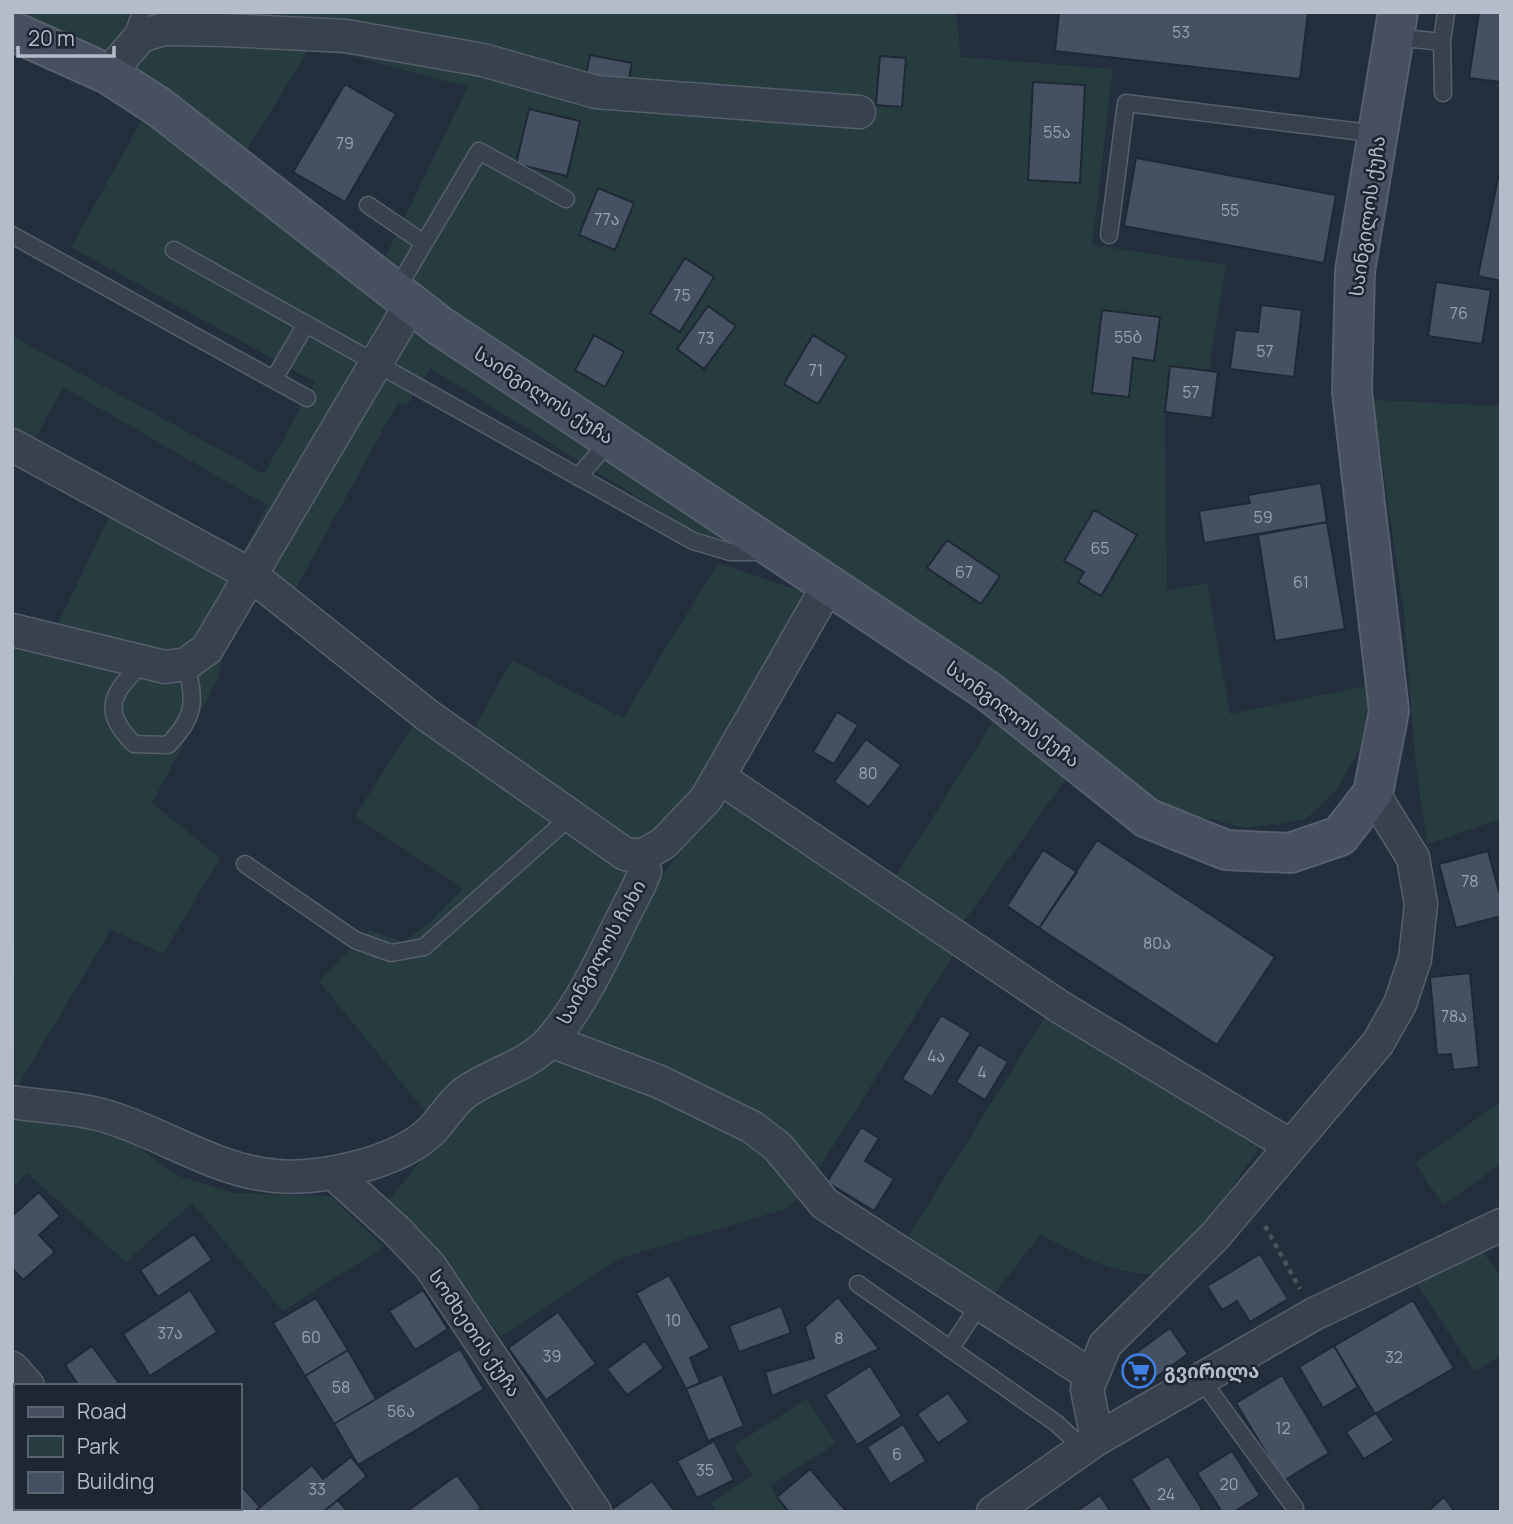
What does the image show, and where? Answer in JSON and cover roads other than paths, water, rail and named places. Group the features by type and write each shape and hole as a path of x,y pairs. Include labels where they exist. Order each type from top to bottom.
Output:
{"street":[{"name":"საინგილოს ქუჩა","path":"12,31 119,60 159,107 403,298 988,691 1147,818 1226,850 1290,853 1340,836 1373,793 1389,711 1352,392 1355,271 1396,25"},
{"path":"119,60 141,36 164,29 346,36 483,60 596,92 859,112"},
{"path":"12,630 164,667 186,664 207,649 377,363 403,298"},
{"path":"12,445 251,575 427,715 625,854 642,856"},
{"name":"საინგილოს ჩიხი","path":"12,1102 101,1115 239,1169 277,1177 332,1173 394,1155 429,1133 463,1094 496,1073 522,1063 551,1041 579,998 638,888 645,871 642,856 664,843 706,799 829,584"},
{"path":"719,777 1060,1007 1292,1146"},
{"path":"1090,1443 1087,1389 1105,1345 1214,1237 1378,1043 1400,1004 1415,959 1421,904 1413,858 1373,793"},
{"path":"551,1041 660,1082 752,1127 778,1147 825,1204 1092,1376"},
{"name":"სომხეთის ქუჩა","path":"332,1173 396,1230 430,1266 595,1512"},
{"path":"993,1512 1090,1443 1314,1314 1501,1225"},
{"path":"12,1368 26,1384"}],"lane":[{"path":"119,60 141,12"},
{"path":"1443,93 1442,42 1446,12"},
{"path":"1396,25 1442,42"},
{"path":"1109,235 1126,103 1378,134"},
{"path":"403,298 424,243 479,151 566,198"},
{"path":"368,205 424,243"},
{"path":"12,235 307,398"},
{"path":"174,250 693,541 730,552 782,552"},
{"path":"274,379 306,324"},
{"path":"578,477 611,438"},
{"path":"144,662 118,688 113,706 116,726 134,744 168,745 189,722 192,688 186,664"},
{"path":"245,864 355,940 391,953 424,947 571,816"},
{"path":"858,1284 1056,1423 1090,1443"},
{"path":"950,1349 980,1304"},
{"path":"1201,1379 1295,1508"}],"place":[{"name":"გვირილა","path":"1139,1371"}]}
